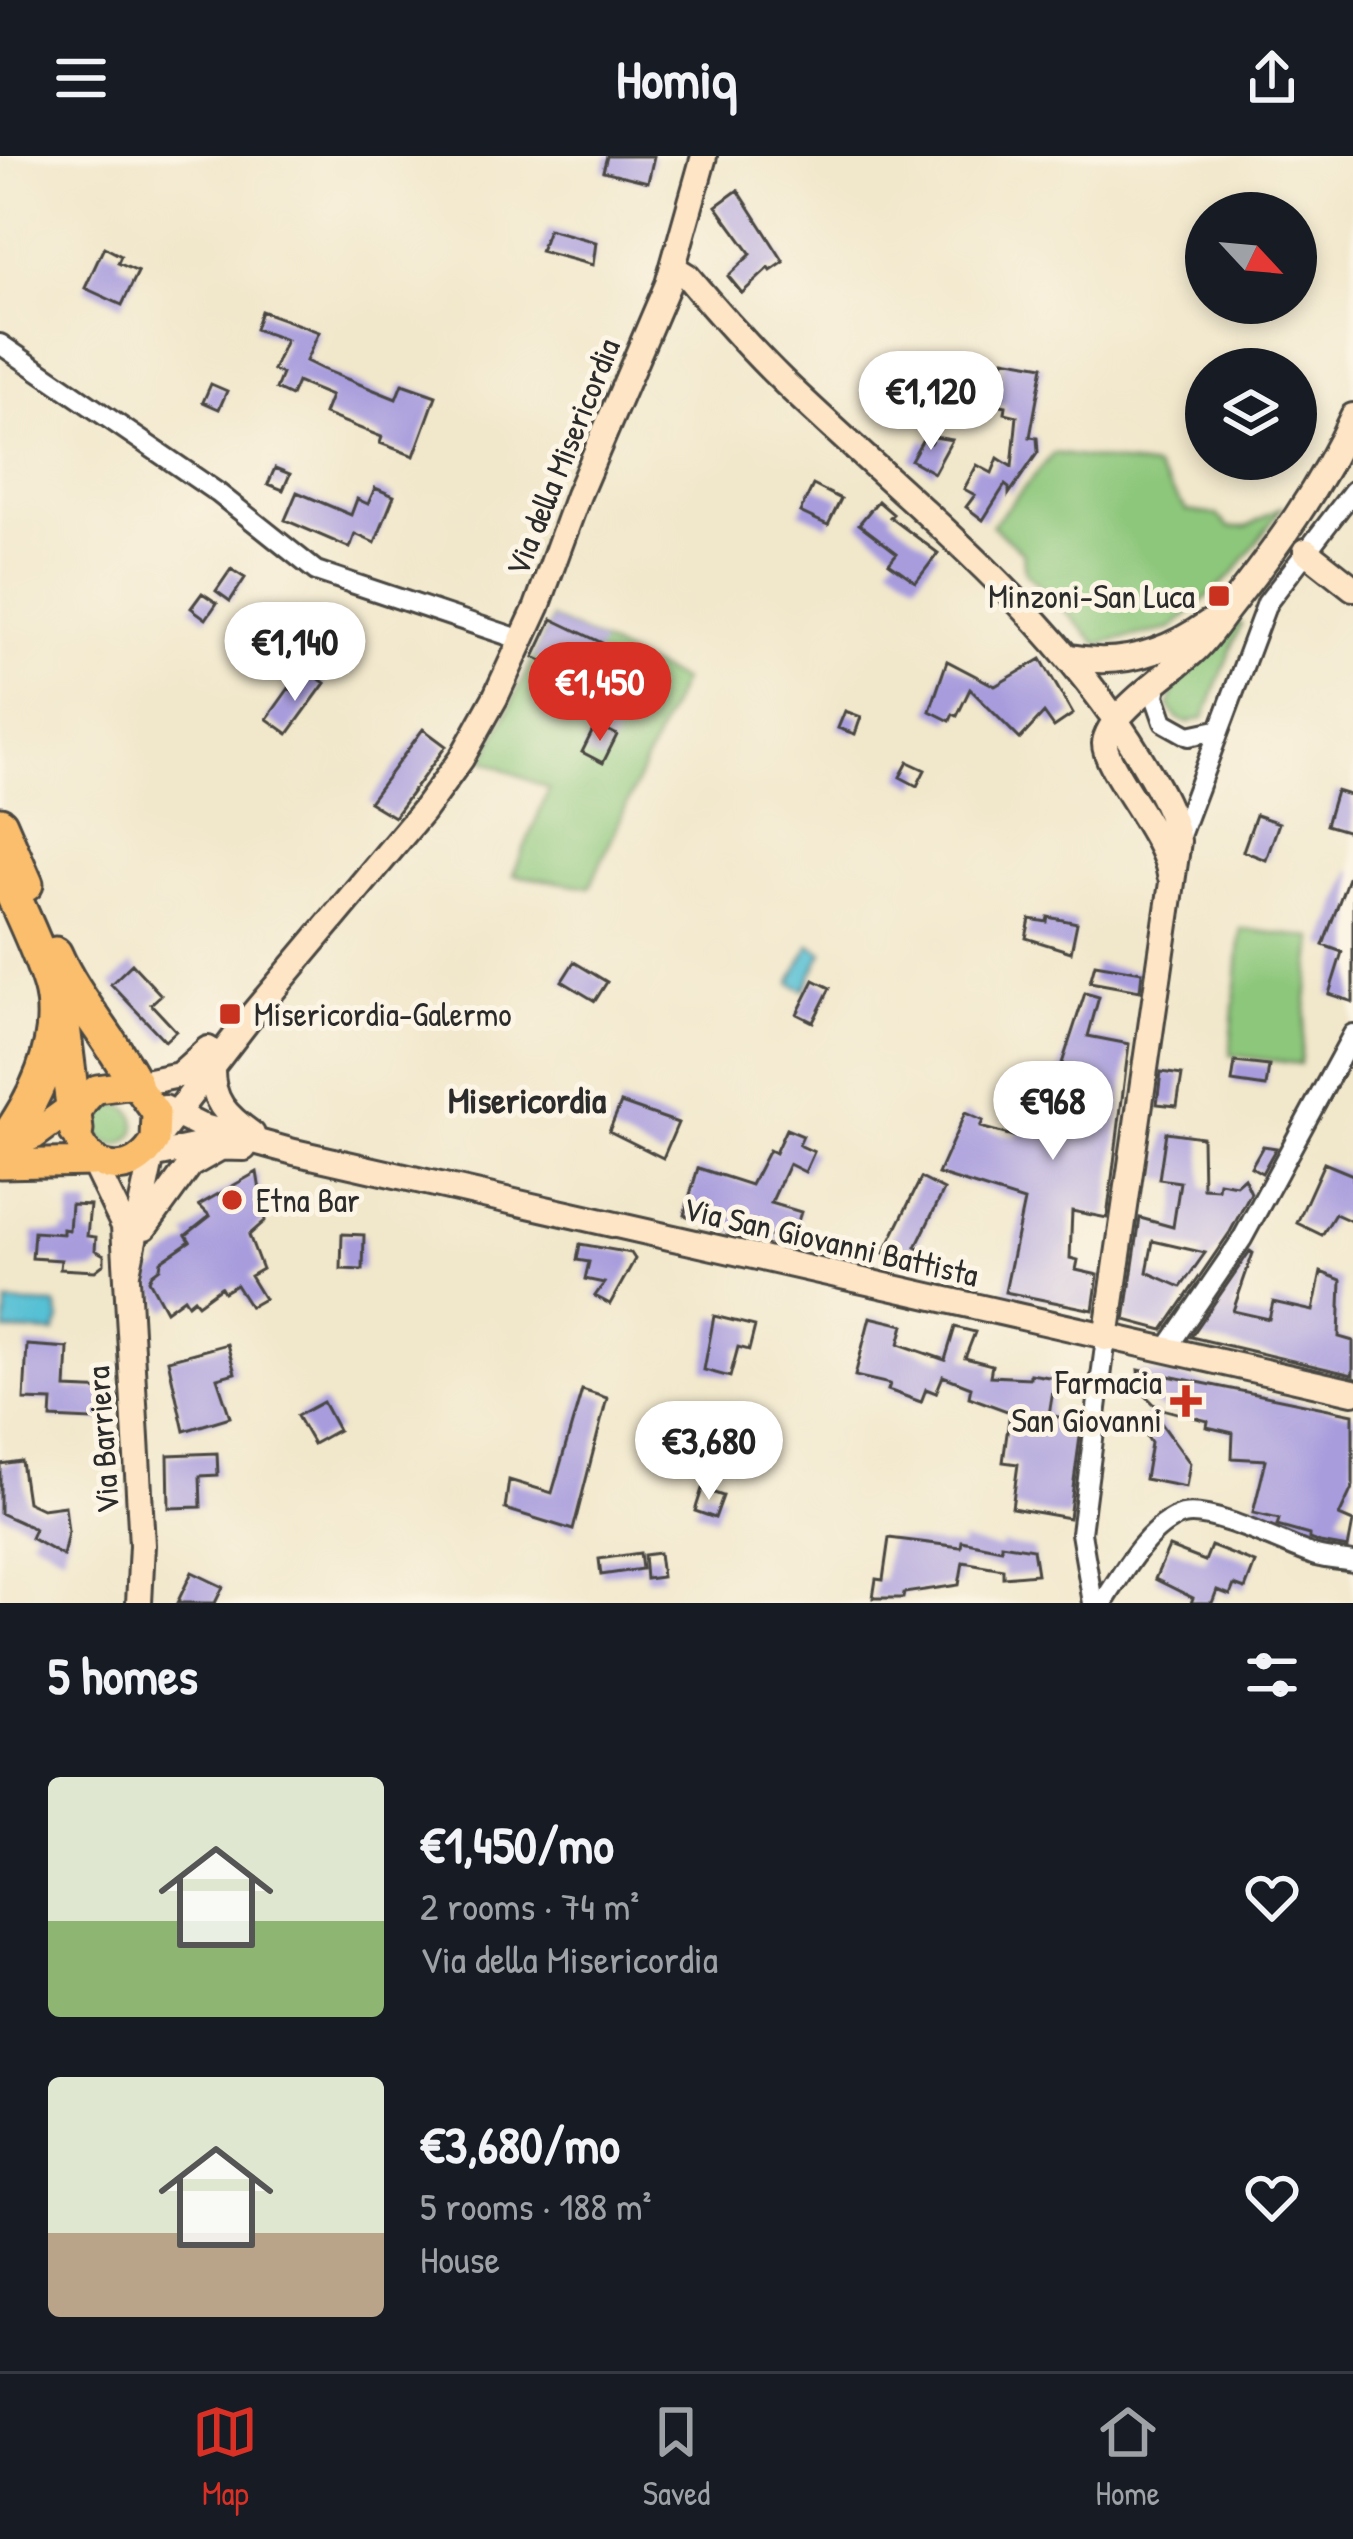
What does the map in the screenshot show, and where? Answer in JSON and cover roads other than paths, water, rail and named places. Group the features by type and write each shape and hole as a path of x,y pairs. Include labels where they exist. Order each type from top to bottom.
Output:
{"highway":[{"path":"0,824 69,987 140,1080"},
{"path":"0,865 51,988 69,1046 79,1111"},
{"path":"0,1148 43,1071 52,1018 51,988"}],"main road":[{"name":"Via della Misericordia","path":"253,1015 442,787 474,737 522,640 674,268 704,156"},
{"path":"674,268 687,276 752,352 996,579 1070,657 1118,720 1165,799 1178,841 1106,1338"},
{"path":"1171,877 1161,845 1106,750 1109,730 1158,679 1197,650 1318,485 1353,416"},
{"path":"1306,551 1353,588"},
{"path":"1070,657 1094,662 1124,660 1166,648 1226,611"},
{"path":"149,1151 253,1015"},
{"path":"0,1148 79,1111 107,1085 179,1075 195,1065 220,1036 253,1015"},
{"path":"212,1067 212,1085 224,1112 265,1141"},
{"path":"140,1080 175,1113 200,1126 294,1152"},
{"path":"127,1273 157,1113 140,1080"},
{"path":"79,1111 86,1168 124,1226 127,1273"},
{"path":"0,1164 109,1168 149,1151 224,1147 294,1152"},
{"path":"137,1239 190,1165 224,1147"},
{"name":"Via San Giovanni Battista","path":"294,1152 1353,1392"},
{"name":"Via Barriera","path":"127,1273 142,1545 139,1603"}],"street":[{"path":"0,344 218,493 316,571 522,640"},
{"path":"1178,841 1267,603 1353,491"},
{"path":"1158,679 1155,696 1164,722 1189,736 1216,730"},
{"path":"1166,1350 1242,1239 1353,1034"},
{"path":"1093,1603 1082,1533 1106,1338"},
{"path":"1103,1603 1134,1553 1182,1516 1194,1514 1317,1556 1353,1562"}],"water":[{"path":"810,945 823,952 804,990 790,983"},
{"path":"7,1303 56,1305 60,1320 55,1333 5,1331"}],"place":[{"name":"Minzoni-San Luca","path":"1219,596"},
{"name":"Misericordia-Galermo","path":"230,1014"},
{"name":"Etna Bar","path":"232,1200"},
{"name":"Farmacia San Giovanni","path":"1186,1401"}],"district":[{"name":"Misericordia","path":"527,1100"}]}
